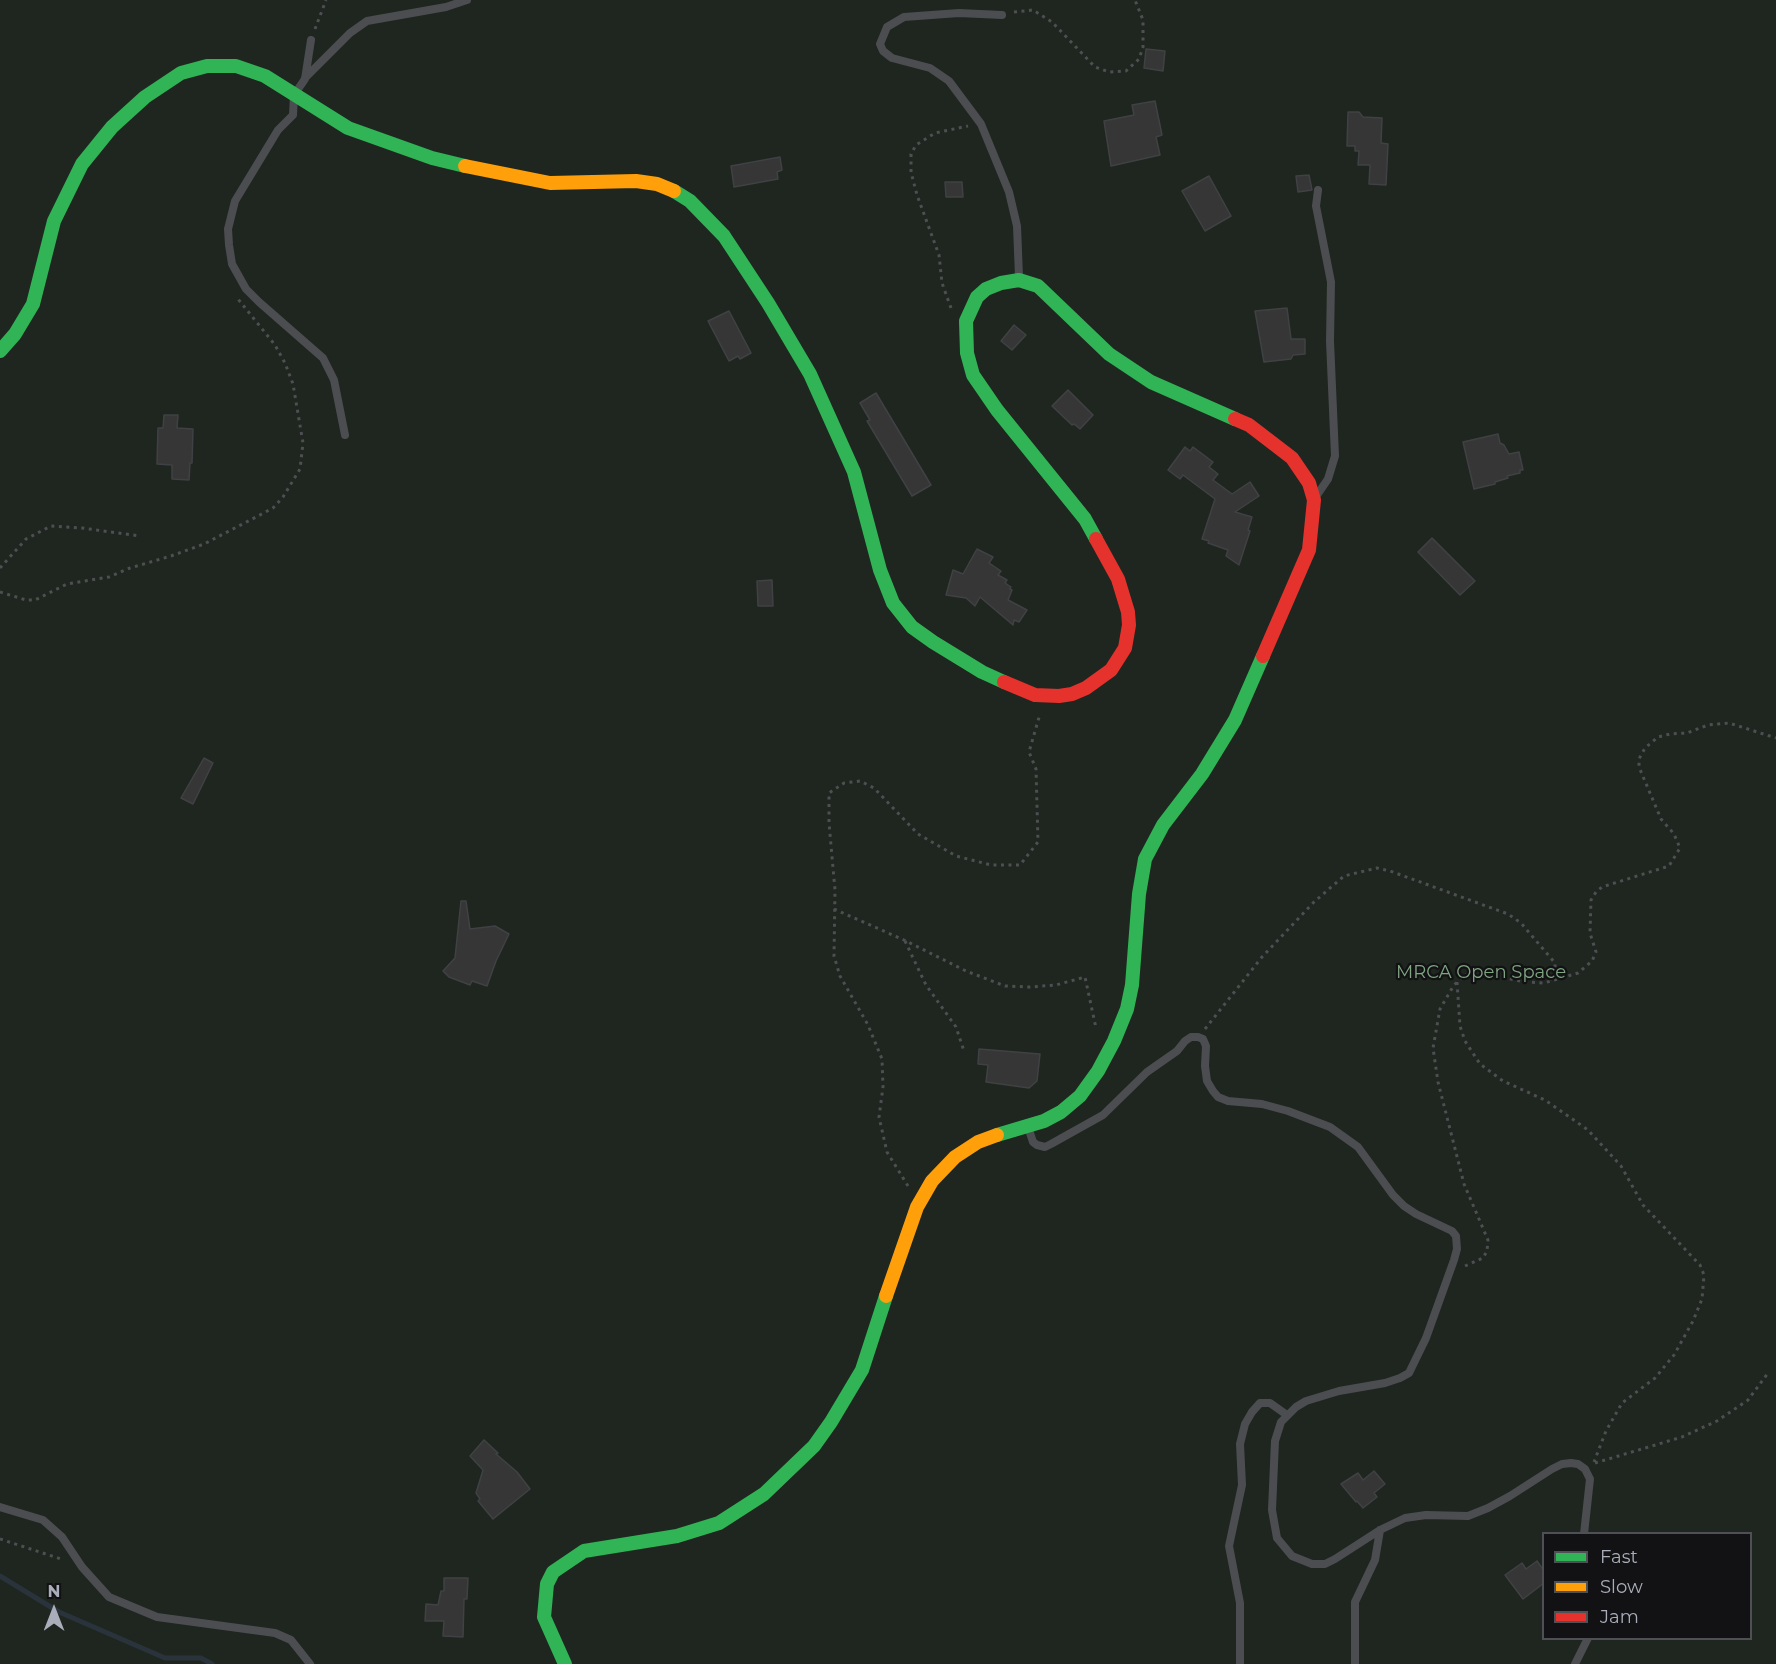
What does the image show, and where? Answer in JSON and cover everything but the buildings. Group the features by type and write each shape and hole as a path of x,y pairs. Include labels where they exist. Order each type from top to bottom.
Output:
{"main road":[{"path":"0,351 15,334 33,304 54,221 82,164 112,127 145,97 181,74 207,66 236,66 265,76 348,128 432,158 494,173 550,183 636,181 657,184 690,201 724,236 768,303 810,374 854,472 880,570 886,589 897,609 912,627 981,672 1023,692 1045,695 1072,694 1086,688 1111,670 1125,648 1129,624 1128,612 1118,579 1085,519 997,410 973,375 967,353 966,321 977,297 986,290 1001,283 1019,280 1038,286 1109,354 1151,382 1249,425 1292,458 1309,483 1314,500 1314,515 1308,550 1235,720 1202,774 1162,825 1145,859 1139,894 1132,985 1125,1015 1098,1071 1080,1096 1062,1112 969,1147 955,1157 932,1181 917,1207 898,1257 862,1370 814,1446 789,1472 765,1494 719,1523 677,1536 584,1551 553,1572 547,1584 544,1617 564,1664"}],"lane":[{"path":"345,435 334,380 323,358 246,289 232,264 228,229 235,201 278,130 293,115 294,96 305,79 350,33 367,21 446,7 467,0"},
{"path":"1002,15 959,13 904,17 887,27 880,44 892,58 930,69 949,81 981,124 1009,192 1017,226 1019,280"},
{"path":"305,79 311,40"},
{"path":"1314,500 1328,479 1335,456 1330,341 1331,282 1316,206 1318,190"},
{"path":"1028,1126 1036,1145 1045,1147 1051,1144 1103,1115 1147,1072 1176,1051 1185,1041 1191,1037 1198,1037 1206,1046 1207,1081 1218,1097 1228,1101 1262,1104 1330,1126 1358,1147 1393,1195 1404,1206 1452,1231 1458,1243 1450,1273 1426,1338 1409,1373 1385,1383 1322,1395 1296,1407 1281,1422 1275,1442 1272,1488 1274,1526 1277,1538 1284,1547 1302,1561 1324,1564 1380,1530 1406,1518 1426,1515 1468,1516 1488,1508 1562,1464 1578,1464 1589,1475 1584,1532"},
{"path":"1240,1664 1240,1603 1229,1546 1242,1485 1240,1444 1245,1424 1260,1404 1270,1403 1287,1415"},
{"path":"0,1507 43,1520 62,1537 82,1567 109,1597 157,1617 275,1633 291,1640 309,1664"},
{"path":"1354,1664 1356,1602 1375,1560 1380,1530"},
{"path":"1575,1664 1587,1640"}],"path":[{"path":"311,40 326,0"},
{"path":"1002,15 1033,10 1052,22 1095,67 1109,72 1126,71 1139,59 1143,47 1143,20 1135,0"},
{"path":"966,321 949,307 944,291 939,255 911,172 911,154 915,145 935,133 981,124"},
{"path":"0,592 26,600 35,600 67,584 109,577 204,544 273,508 283,498 300,469 303,444 293,384 285,363 274,345 241,305 234,292"},
{"path":"0,568 26,538 51,526 73,526 140,536"},
{"path":"911,1189 887,1152 879,1117 883,1088 882,1059 868,1025 840,976 834,956 835,890 829,823 829,793 844,783 860,781 874,788 918,834 956,856 991,865 1020,865 1038,842 1036,769 1029,752 1045,695"},
{"path":"1450,1273 1483,1258 1487,1251 1488,1240 1464,1184 1438,1082 1433,1048 1440,1009 1457,982 1465,975 1477,972 1525,982 1549,981 1578,973 1592,961 1596,952 1590,933 1591,900 1596,892 1602,887 1669,866 1680,848 1674,834 1661,819 1639,767 1639,759 1645,748 1658,738 1670,734 1687,733 1708,725 1729,723 1776,738"},
{"path":"1198,1037 1262,957 1314,902 1344,876 1377,868 1508,914 1521,923 1555,963 1555,973 1549,981"},
{"path":"834,909 966,971 1005,986 1056,985 1085,977 1096,1028"},
{"path":"904,940 926,985 956,1027 964,1051"},
{"path":"1457,982 1460,1026 1465,1041 1480,1064 1503,1081 1545,1100 1588,1130 1621,1166 1643,1205 1700,1265 1704,1275 1702,1299 1674,1355 1654,1378 1622,1403 1605,1431 1589,1475"},
{"path":"1593,1463 1682,1437 1717,1421 1748,1400 1768,1373"},
{"path":"0,1539 82,1567"}],"green space":[{"name":"MRCA Open Space","path":"0,0 1776,0 1776,1664 0,1664"}],"waterway":[{"path":"0,1576 59,1612 165,1658 201,1658 212,1664"}],"traffic: fast":[{"path":"0,351 15,334 33,304 54,221 82,164 112,127 145,97 181,73 207,66 236,66 265,76 348,128 432,158 465,166"},
{"path":"674,191 690,201 724,236 768,303 810,374 854,472 880,570 893,603 912,627 933,642 982,672 1004,682"},
{"path":"1096,539 1085,519 997,410 973,375 967,353 966,321 977,297 986,289 1001,283 1019,280 1038,286 1109,354 1151,382 1235,419"},
{"path":"997,1135 1044,1121 1061,1112 1080,1096 1098,1071 1127,1009 1132,985 1139,894 1145,859 1163,825 1202,774 1235,720 1263,656"},
{"path":"565,1664 544,1617 547,1584 553,1572 584,1551 677,1536 719,1523 764,1494 814,1446 831,1422 862,1370 886,1296"}],"traffic: slow":[{"path":"465,166 550,183 636,181 657,184 674,191"},
{"path":"886,1296 917,1207 932,1181 955,1157 978,1142 997,1135"}],"traffic: jam":[{"path":"1235,419 1249,425 1292,458 1309,483 1314,500 1309,550 1263,656"},
{"path":"1004,682 1035,695 1059,696 1086,688 1111,670 1125,648 1129,625 1128,612 1118,579 1096,539"}]}
